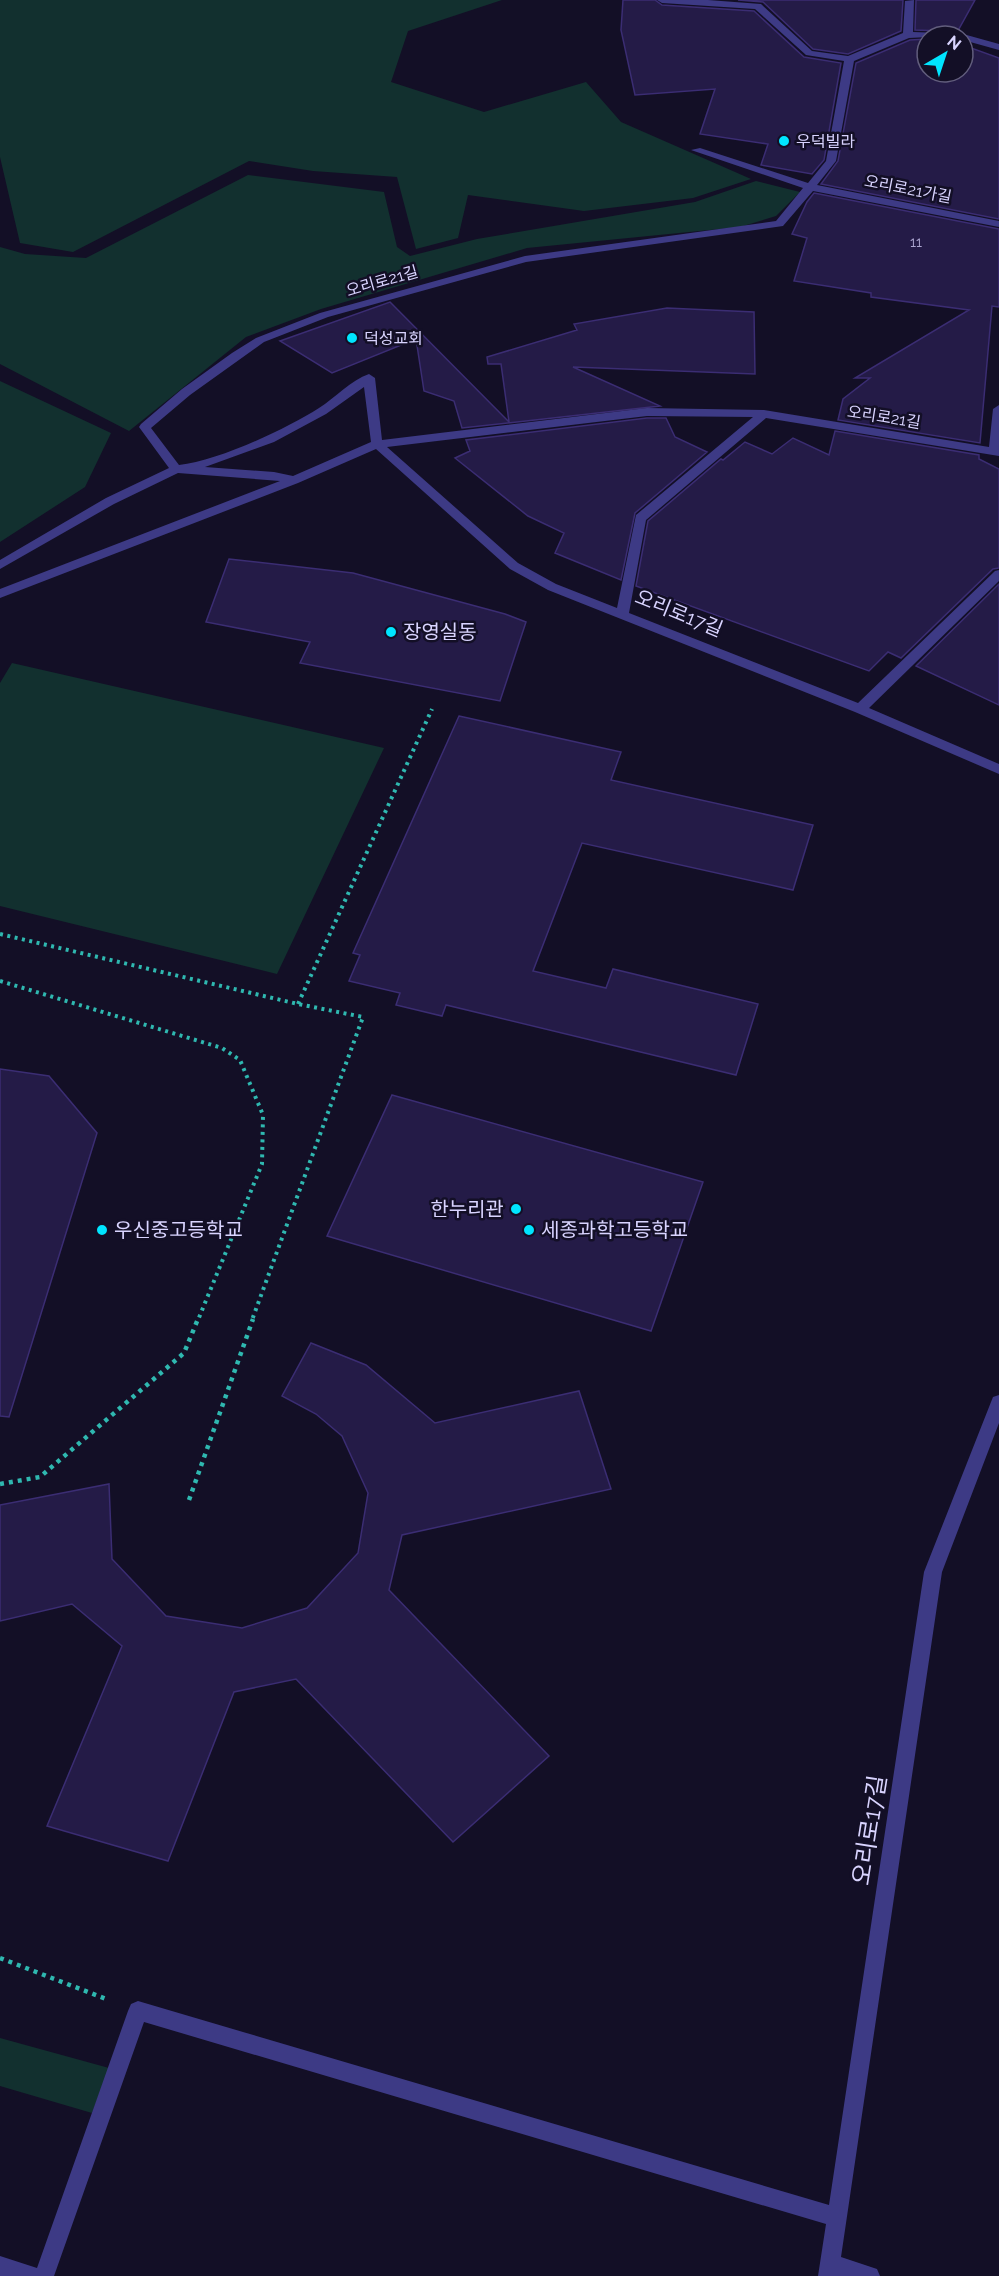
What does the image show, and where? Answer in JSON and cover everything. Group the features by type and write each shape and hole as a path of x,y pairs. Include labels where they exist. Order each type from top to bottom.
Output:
{"street":[{"path":"663,0 758,6 809,53 849,59 908,34 915,34"},
{"path":"908,34 910,1"},
{"path":"975,40 999,47"},
{"path":"810,187 831,161 849,59"},
{"name":"오리로21가길","path":"696,150 810,187 999,224"},
{"name":"오리로21길","path":"176,469 145,427 186,392 260,340 324,315 525,259 779,224 810,187"},
{"path":"0,565 110,501 176,469 194,467 270,439 322,411 369,378 377,444"},
{"path":"997,451 999,409"},
{"name":"오리로21길","path":"0,594 294,480 377,444 647,412 764,414 997,451"},
{"path":"622,615 640,518 764,414"},
{"name":"오리로17길","path":"377,444 514,566 552,587 860,709 999,769"},
{"path":"176,469 274,476 294,480"},
{"path":"860,709 999,574"},
{"name":"오리로17길","path":"829,2270 933,1572 999,1402"},
{"path":"44,2276 138,2011 836,2217"},
{"path":"0,2266 32,2276"},
{"path":"829,2270 870,2276"}],"path":[{"path":"298,1005 432,709"},
{"path":"0,934 298,1005 363,1017 279,1244 189,1500"},
{"path":"0,981 222,1048 240,1060 262,1115 262,1164 184,1353 40,1477 0,1484"},
{"path":"0,1958 138,2011"}],"green space":[{"path":"0,0 502,0 408,31 391,82 484,112 586,82 621,122 751,179 693,198 584,211 468,195 458,238 416,249 397,177 313,171 249,161 73,252 20,243 0,157"},
{"path":"248,175 384,192 397,247 410,256 477,239 695,202 756,181 800,192 776,216 740,227 527,248 321,309 246,337 129,431 0,364 0,247 25,254 86,258"},
{"path":"0,381 111,433 85,487 0,542"},
{"path":"12,663 384,748 277,974 0,906 0,683"},
{"path":"0,2038 109,2068 92,2113 0,2086"}],"building":[{"path":"623,0 655,0 662,5 754,11 804,57 841,63 824,160 812,174 761,165 768,144 700,134 715,89 635,95 621,30"},
{"path":"738,0 903,0 901,31 848,54 813,49 763,2"},
{"path":"916,0 975,0 962,24 915,24"},
{"path":"915,40 915,84 975,84 975,49 999,58 999,219 821,184 838,161 856,63"},
{"path":"814,193 999,229 999,307 992,306 980,443 838,420 843,399 870,378 855,378 969,310 871,297 871,293 794,281 807,238 792,234 807,202"},
{"path":"390,302 509,422 501,364 488,364 487,357 577,330 574,324 667,308 754,312 755,374 573,367 660,406 462,428 454,401 424,391 416,339 332,373 280,341"},
{"path":"647,418 666,418 675,437 707,452 635,513 621,580 555,553 564,533 528,516 455,458 470,451 466,440"},
{"path":"835,431 979,455 979,459 999,469 999,568 993,569 901,658 888,652 869,671 636,586 648,521 721,459 723,460 745,442 772,454 793,438 829,455"},
{"name":"장영실동","path":"229,559 353,573 505,614 526,622 500,701 300,663 310,642 206,622"},
{"path":"999,584 999,705 916,666"},
{"path":"459,716 621,752 611,780 813,825 793,890 582,843 533,971 606,988 613,969 758,1004 736,1075 446,1005 442,1016 396,1005 400,993 349,981 360,955 353,953"},
{"path":"0,1069 49,1076 97,1133 9,1417 0,1416"},
{"name":"한누리관","path":"392,1095 703,1182 651,1331 327,1236"},
{"path":"311,1343 366,1365 435,1423 579,1391 611,1489 402,1535 389,1590 549,1756 453,1842 296,1679 234,1692 168,1861 47,1826 122,1646 72,1604 0,1621 0,1505 109,1484 112,1559 166,1616 242,1628 307,1608 358,1553 368,1493 342,1436 316,1414 282,1396"}],"place":[{"name":"우덕빌라","path":"784,141"},
{"name":"덕성교회","path":"352,338"},
{"name":"장영실동","path":"391,632"},
{"name":"한누리관","path":"516,1209"},
{"name":"우신중고등학교","path":"102,1230"},
{"name":"세종과학고등학교","path":"529,1230"}]}
